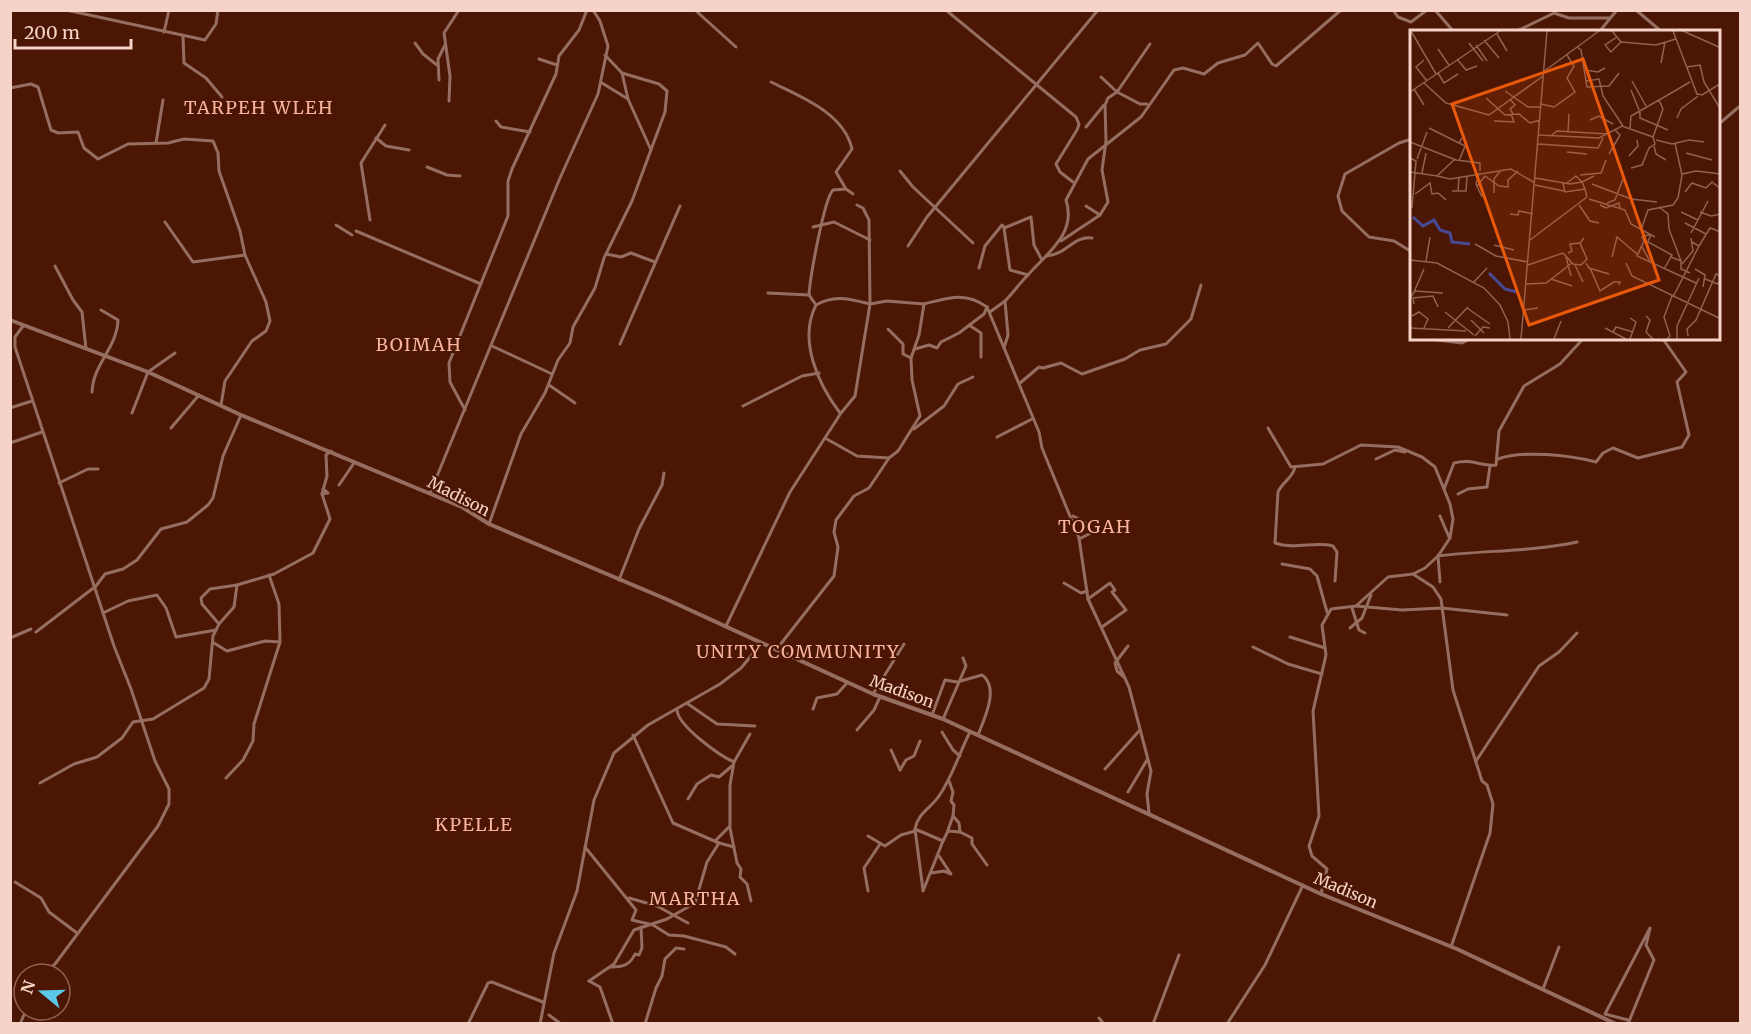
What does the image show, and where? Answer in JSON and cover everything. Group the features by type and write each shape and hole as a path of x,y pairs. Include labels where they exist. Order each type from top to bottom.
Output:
{"street":[{"path":"66,10 83,12 164,33 205,40 216,24 218,10"},
{"path":"164,33 169,10"},
{"path":"449,101 450,76 446,28 459,10"},
{"path":"465,410 450,382 449,363 508,216 508,181 530,132 559,56 579,30 587,10"},
{"path":"430,493 560,178 589,117 601,83 606,37 593,10"},
{"path":"695,10 736,47"},
{"path":"908,246 936,208 1098,10"},
{"path":"1060,243 1068,222 1069,211 1066,200 1073,182 1088,159 1106,141 1128,129 1141,117 1147,104 1177,68 1204,74 1218,63 1245,55 1258,43 1272,64 1281,63 1341,10"},
{"path":"1394,10 1398,17 1411,22 1427,10"},
{"path":"1435,10 1452,30"},
{"path":"1601,30 1617,10"},
{"path":"1636,10 1660,30"},
{"path":"948,11 1037,83 1078,120 1072,141 1056,164 1060,172 1073,182"},
{"path":"1519,30 1554,13 1569,18 1610,18"},
{"path":"183,36 184,63 206,78 222,97"},
{"path":"415,43 423,54 437,65"},
{"path":"439,81 437,65 446,43"},
{"path":"1086,127 1105,105 1108,98 1117,92 1150,44"},
{"path":"605,55 622,73 628,99 651,150"},
{"path":"538,59 557,65"},
{"path":"605,62 614,64"},
{"path":"489,524 521,434 549,385 552,374 570,343 573,327 595,288 606,254 632,201 665,112 667,91 659,84 622,73"},
{"path":"1101,77 1117,92 1140,104 1147,104"},
{"path":"771,82 834,118 849,135 852,149 849,157 839,165 836,172 846,189 853,194"},
{"path":"601,83 607,84 628,99"},
{"path":"10,88 31,84 38,87 51,130 58,133 78,132 84,148 98,159 128,144 184,139 213,141 218,153 219,171 240,231 244,255 266,302 270,321 266,331 252,340 225,381 221,405"},
{"path":"156,143 163,100"},
{"path":"990,312 1005,301 1060,243 1100,215 1108,202 1102,170 1106,141 1105,105"},
{"path":"1721,121 1740,106"},
{"path":"496,121 501,127 530,132"},
{"path":"370,220 361,164 385,125"},
{"path":"376,138 386,146 409,150"},
{"path":"1410,140 1399,143 1345,174 1338,195 1342,211 1369,237 1394,241 1410,251"},
{"path":"427,167 447,175 460,176"},
{"path":"900,171 913,187 973,243"},
{"path":"816,305 809,295 810,273 822,223 830,193 833,190 846,189"},
{"path":"726,627 790,492 841,413 855,396 870,304 869,220 863,208 857,205"},
{"path":"620,344 680,206"},
{"path":"1086,206 1100,215"},
{"path":"979,268 986,246 1002,225 1005,228 1031,217 1034,245 1042,260"},
{"path":"165,222 193,262 244,255"},
{"path":"813,227 822,223 834,222 870,240"},
{"path":"336,225 352,235"},
{"path":"1005,228 1010,270 1028,275"},
{"path":"356,231 481,284"},
{"path":"1047,256 1071,247 1072,244 1086,237 1092,238"},
{"path":"606,254 621,257 631,253 655,262"},
{"path":"55,266 82,312 86,349"},
{"path":"1020,383 1039,367 1061,363 1082,374 1125,359 1140,350 1166,344 1191,320 1202,285"},
{"path":"768,293 809,295"},
{"path":"816,305 838,297 870,304 887,301 924,304 963,295 976,299 987,307 1020,383 1071,515 1079,539 1088,599 1125,678 1150,771 1147,794 1149,813"},
{"path":"1004,348 1008,336 1005,301"},
{"path":"776,650 834,576 838,547 834,532 836,520 854,496 869,488 889,458 898,452 920,416 912,380 911,358 924,304"},
{"path":"816,305 807,333 810,350 829,398 841,413"},
{"path":"915,349 929,345 937,348 941,342 984,314 987,307"},
{"path":"92,392 93,377 118,329 118,320 101,310"},
{"name":"Madison","path":"10,320 148,372 241,415 462,507 489,524 726,627 847,683 943,719 1321,894 1451,947 1616,1023"},
{"path":"969,325 981,333 981,357"},
{"path":"23,326 15,337 15,347 59,483 96,586 103,613 155,761 169,789 170,804 141,849 56,962"},
{"path":"888,329 903,344 903,354 911,358"},
{"path":"1437,340 1462,343 1468,340"},
{"path":"1498,459 1511,454 1596,462 1603,453 1613,448 1638,458 1682,447 1689,435 1677,382 1686,372 1664,340"},
{"path":"1443,491 1454,463 1474,460 1490,466 1496,465 1499,431 1524,386 1560,364 1581,341"},
{"path":"492,346 552,374"},
{"path":"132,413 148,372 175,353"},
{"path":"743,406 802,376 819,373"},
{"path":"910,432 944,406 958,384 973,377"},
{"path":"549,385 575,403"},
{"path":"171,428 199,395"},
{"path":"10,408 32,401"},
{"path":"36,632 96,586 105,574 123,569 137,560 161,529 187,522 213,498 223,456 241,415"},
{"path":"997,437 1032,419"},
{"path":"1268,428 1291,467 1323,464 1361,445 1398,447 1410,453"},
{"path":"10,443 42,432"},
{"path":"825,438 856,456 889,458"},
{"path":"1326,614 1338,607 1356,606 1388,577 1413,574 1425,568 1438,556 1450,538 1454,519 1435,467 1422,456 1395,450 1376,459"},
{"path":"219,624 202,604 201,598 210,589 237,585 269,575 313,554 330,519 322,491 327,476 326,455 332,451"},
{"path":"339,485 355,461"},
{"path":"1295,466 1293,475 1281,484 1278,492 1275,543 1294,547 1324,544 1333,546 1337,552 1335,581"},
{"path":"1458,494 1468,489 1487,487 1490,466"},
{"path":"59,483 88,469 98,469"},
{"path":"619,580 639,529 662,485 664,473"},
{"path":"1071,515 1088,524 1096,520 1099,529 1079,539"},
{"path":"1440,516 1450,538"},
{"path":"1438,556 1475,551 1544,550 1577,542"},
{"path":"1438,556 1440,582"},
{"path":"1282,564 1310,569 1317,576 1327,608 1322,625 1326,655 1313,711 1319,816 1309,846 1312,856 1327,869 1321,894"},
{"path":"1413,574 1433,586 1441,599 1448,666 1476,761 1493,804 1491,833 1451,947"},
{"path":"226,778 243,760 253,741 254,724 280,642 279,604 269,575"},
{"path":"1064,583 1081,593 1087,591"},
{"path":"1088,599 1110,583 1115,590 1112,592 1125,610 1102,627"},
{"path":"40,783 74,764 97,757 122,738 133,722 153,718 204,688 209,679 216,630 234,607 237,585"},
{"path":"1350,628 1359,622 1371,594"},
{"path":"103,613 128,601 157,595 166,608 176,637 216,630"},
{"path":"1356,606 1364,609 1442,608 1507,615"},
{"path":"1352,608 1359,622 1360,632 1365,633"},
{"path":"10,638 31,629"},
{"path":"1476,761 1539,666 1559,652 1577,633"},
{"path":"1290,637 1325,648"},
{"path":"213,643 227,651 264,641 280,642"},
{"path":"540,1023 554,953 577,891 602,779 614,753 633,735 688,704 741,668 761,644"},
{"path":"873,694 904,644"},
{"path":"1116,659 1128,646"},
{"path":"1253,647 1288,664 1322,674"},
{"path":"943,719 957,682 966,666 963,658"},
{"path":"932,715 944,681 957,682 978,674 989,682 988,705 978,735"},
{"path":"813,709 817,698 837,694 847,683"},
{"path":"857,730 874,710 880,697"},
{"path":"688,704 717,724 737,723 742,727 755,726"},
{"path":"677,710 678,718 721,757 734,764"},
{"path":"1105,769 1139,731"},
{"path":"942,732 952,750 960,756"},
{"path":"949,779 953,792 951,801 954,806 953,816 939,856 923,891 915,830 917,818 938,797 949,779 970,732"},
{"path":"688,799 703,779 711,775 719,777 734,764 750,734"},
{"path":"633,735 674,823 734,847"},
{"path":"891,750 900,770 906,760 914,756 920,741"},
{"path":"1128,792 1147,760"},
{"path":"734,764 730,826 737,863 741,868 740,877 747,884 751,901"},
{"path":"953,816 959,823 960,832"},
{"path":"585,847 636,910 632,920 641,925 650,925 695,903 707,862 717,842 730,826"},
{"path":"868,836 885,846 901,835 915,830 943,841"},
{"path":"948,831 960,832 972,838 972,844 987,865"},
{"path":"868,891 864,868 880,844"},
{"path":"931,873 944,871 951,874 939,856"},
{"path":"15,882 23,884 41,898 49,912 77,933"},
{"path":"1227,1023 1266,965 1304,885"},
{"path":"627,897 657,906 671,916 688,923"},
{"path":"610,967 622,967 633,960 635,954 639,955 642,948 641,925"},
{"path":"613,1023 600,987 589,981 610,967 627,938 641,925"},
{"path":"650,925 669,935 726,946 735,954"},
{"path":"1650,928 1646,945 1654,960 1628,1022 1605,1014 1650,928"},
{"path":"1543,990 1559,947"},
{"path":"645,1023 662,976 665,959 676,948 684,949"},
{"path":"1153,1023 1179,955"},
{"path":"468,1023 488,983 492,982 543,1002"},
{"path":"549,1015 561,1023"},
{"path":"1099,1018 1104,1023"}],"district":[{"name":"TARPEH WLEH","path":"259,107"},
{"name":"BOIMAH","path":"419,344"},
{"name":"TOGAH","path":"1095,526"},
{"name":"UNITY COMMUNITY","path":"798,651"},
{"name":"KPELLE","path":"474,824"},
{"name":"MARTHA","path":"695,898"}]}
